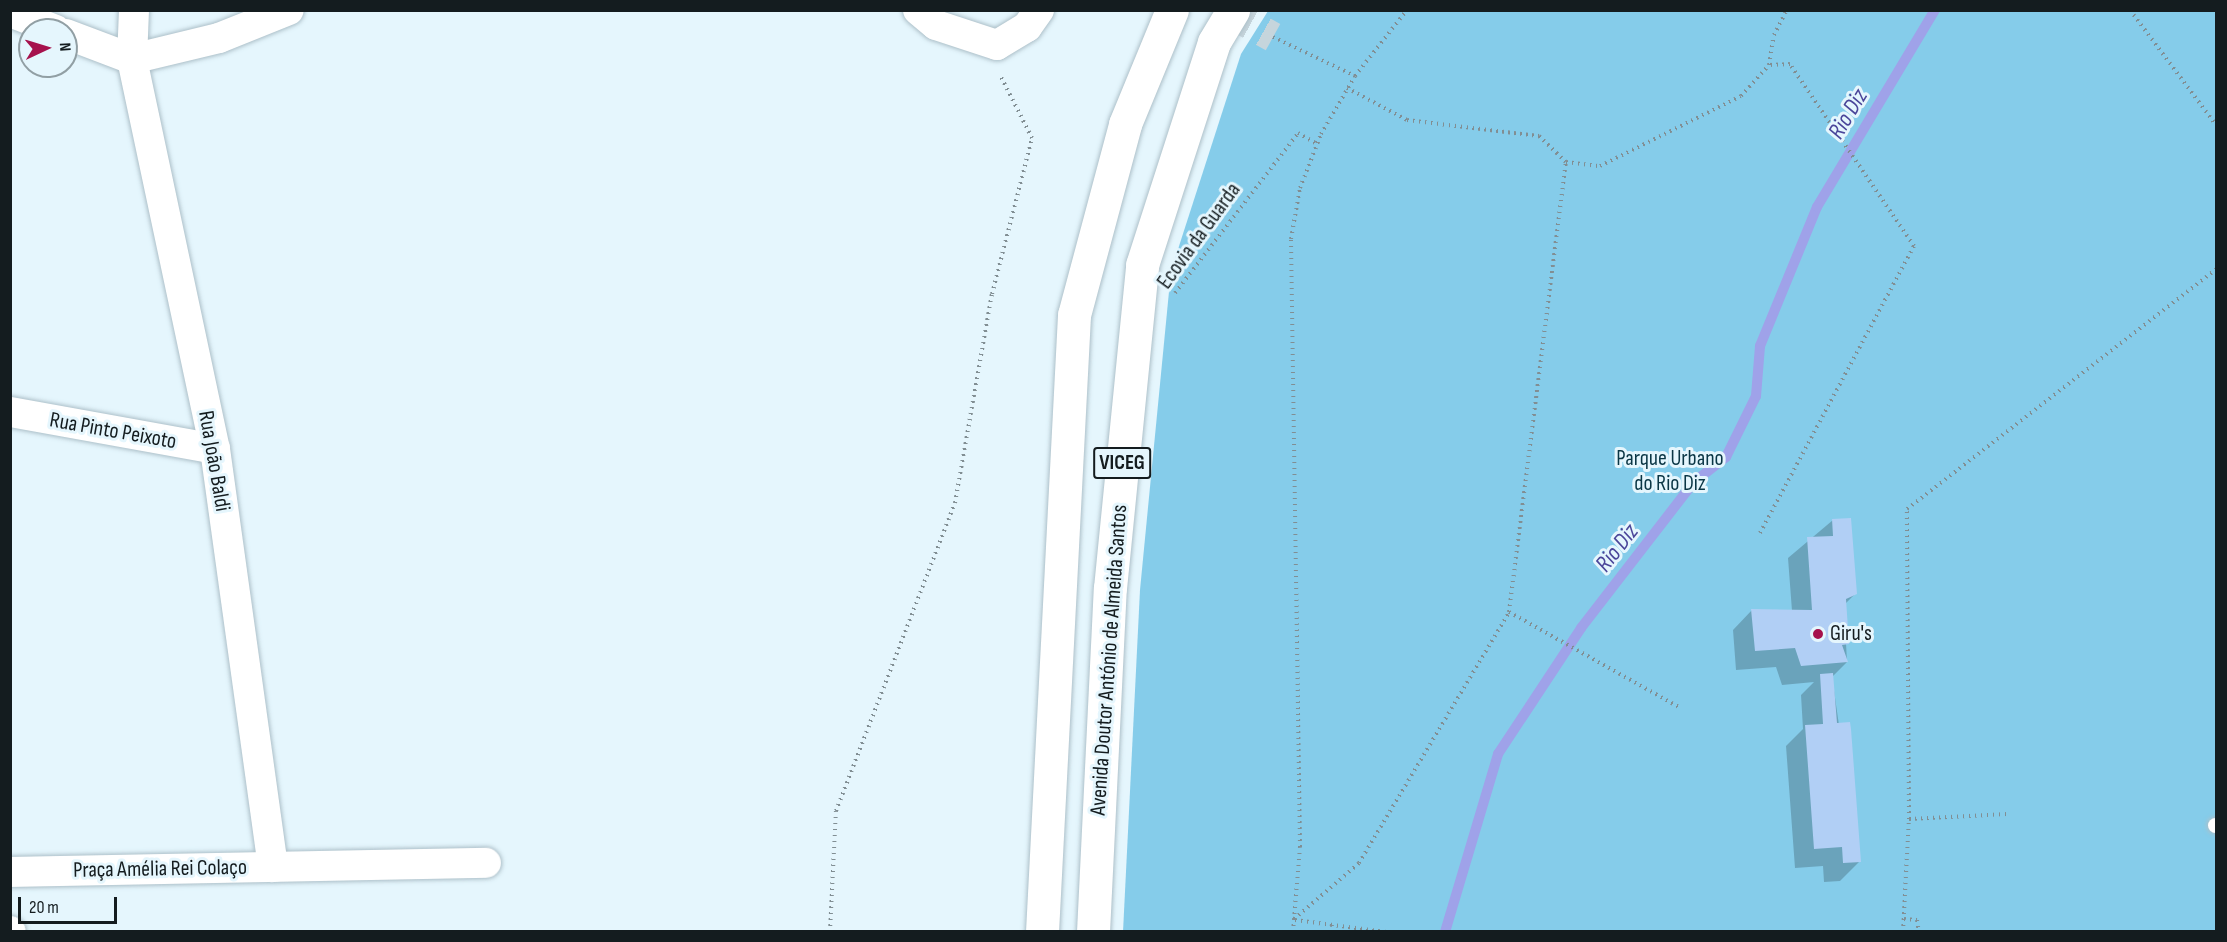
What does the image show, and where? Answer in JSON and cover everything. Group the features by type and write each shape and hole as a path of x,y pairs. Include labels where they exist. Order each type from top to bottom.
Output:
{"highway":[{"name":"VICEG","path":"1042,932 1074,315 1125,124 1172,10"},
{"name":"Avenida Doutor António de Almeida Santos","path":"1093,932 1110,588 1142,265 1214,42 1233,10"}],"street":[{"name":"Rua João Baldi","path":"134,10 132,59 214,449 273,867"},
{"path":"78,39 132,59 219,38 289,10"},
{"path":"918,10 936,25 997,45 1027,27 1039,10"},
{"path":"10,12 25,18"},
{"name":"Rua Pinto Peixoto","path":"10,412 214,449"},
{"name":"Praça Amélia Rei Colaço","path":"10,872 486,863"}],"path":[{"path":"1293,932 1300,847 1291,239 1317,144 1355,76 1407,10"},
{"path":"1347,88 1407,120 1539,136 1566,162 1600,166 1741,96 1769,65 1774,35 1787,10"},
{"path":"2130,10 2217,125"},
{"path":"1273,37 1355,76"},
{"path":"830,932 836,811 955,503 1002,248 1032,138 1002,86 997,45"},
{"path":"1760,533 1914,246 1790,64 1769,65"},
{"name":"Ecovia da Guarda","path":"1171,301 1298,133 1317,144"},
{"path":"1294,919 1359,862 1509,612 1566,162"},
{"path":"1903,932 1909,819 1907,509 2217,269"},
{"path":"1509,612 1679,707"},
{"path":"1909,819 2007,814"},
{"path":"1294,919 1386,932"},
{"path":"1904,919 1917,920 1919,932"},
{"path":"1331,932 1332,924"}],"green space":[{"name":"Parque Urbano do Rio Diz","path":"1268,11 2216,11 2216,931 1123,932 1140,590 1171,271 1241,54"}],"building":[{"path":"1851,518 1857,594 1846,599 1849,644 1842,645 1848,662 1801,666 1795,648 1755,651 1751,609 1812,610 1807,537 1833,536 1832,519"},
{"path":"1833,673 1837,723 1850,722 1861,862 1843,863 1842,847 1814,849 1805,725 1823,724 1820,674"}],"waterway":[{"name":"Rio Diz","path":"1445,932 1498,754 1581,628 1694,482 1726,457 1756,396 1760,346 1817,207 1935,10"}],"tunnel":[{"path":"1224,10 1273,37"}],"place":[{"name":"Giru's","path":"1818,634"}]}
